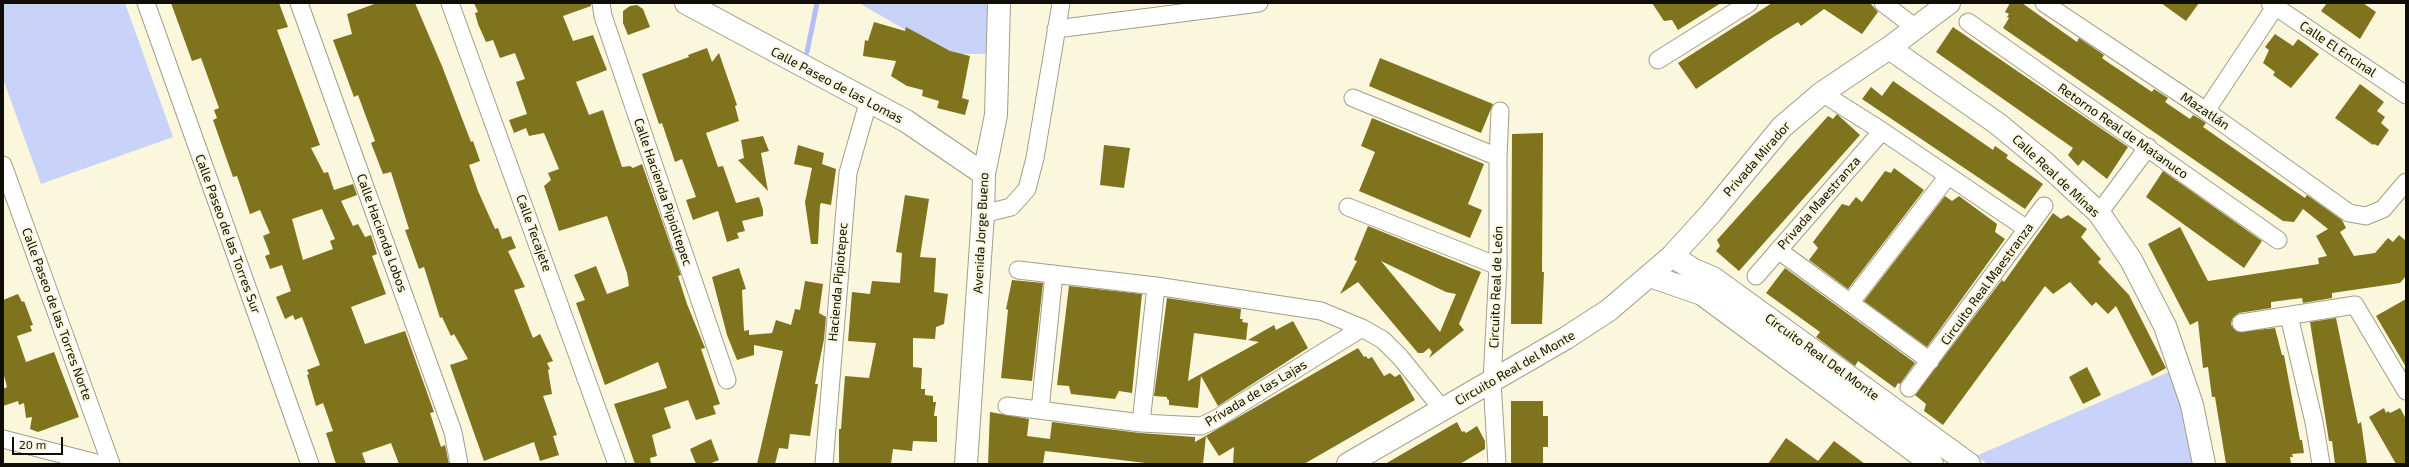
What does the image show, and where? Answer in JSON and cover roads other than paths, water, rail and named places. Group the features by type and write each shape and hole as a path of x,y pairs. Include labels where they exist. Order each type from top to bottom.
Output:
{"street":[{"name":"Calle Paseo de las Torres Sur","path":"146,3 310,464"},
{"name":"Calle Hacienda Lobos","path":"299,3 453,432 459,464"},
{"name":"Calle Tecajete","path":"450,3 617,464"},
{"name":"Calle Hacienda Pipioltepec","path":"601,3 603,16 727,380"},
{"name":"Calle Paseo de las Lomas","path":"686,3 868,103 906,121 984,174"},
{"name":"Avenida Jorge Bueno","path":"966,464 983,214 984,174 996,115 999,3"},
{"path":"983,214 1011,207 1027,189 1035,158 1061,3"},
{"path":"1056,29 1259,3"},
{"path":"1658,60 1749,3"},
{"path":"1883,3 1917,29"},
{"name":"Privada Mirador","path":"1672,256 1782,127 1822,93 1917,29 1949,3"},
{"name":"Mazatlán","path":"2044,3 2206,111 2349,213 2366,216 2383,209 2406,182"},
{"path":"2206,111 2272,5"},
{"name":"Calle El Encinal","path":"2272,5 2406,95"},
{"name":"Retorno Real de Matanuco","path":"1968,22 2148,147 2278,240"},
{"name":"Calle Real de Minas","path":"1889,48 1998,124 2045,163 2098,213 2131,260 2166,326 2192,405 2204,464"},
{"path":"1822,93 1882,131 2027,229"},
{"path":"1353,98 1498,158"},
{"name":"Hacienda Pipiotepec","path":"824,464 848,173 868,103"},
{"name":"Circuito Real de León","path":"1498,464 1492,381 1498,266 1498,158 1500,110"},
{"name":"Privada Maestranza","path":"1756,276 1882,131"},
{"path":"2098,213 2148,147"},
{"name":"Calle Paseo de las Torres Norte","path":"3,165 111,464"},
{"path":"1850,303 1948,176"},
{"name":"Circuito Real Maestranza","path":"1909,388 2044,206"},
{"path":"1348,207 1498,266"},
{"path":"1778,250 1930,361"},
{"name":"Circuito Real del Monte","path":"1348,464 1566,338 1609,310 1672,256"},
{"name":"Circuito Real Del Monte","path":"1672,256 1694,270 1713,278 1969,464"},
{"path":"1018,270 1156,286 1321,311 1362,328 1383,340 1400,357 1443,410"},
{"path":"1040,410 1054,274"},
{"name":"Circuito Real Del Monte","path":"1650,276 1702,294 1932,464"},
{"path":"1141,423 1156,286"},
{"path":"2241,322 2355,305 2406,391"},
{"path":"2289,316 2314,422 2321,464"},
{"name":"Privada de las Lajas","path":"1007,406 1141,423 1201,426 1216,419 1362,328"},
{"path":"3,439 100,464"}],"waterway":[{"path":"807,52 817,3"}]}
